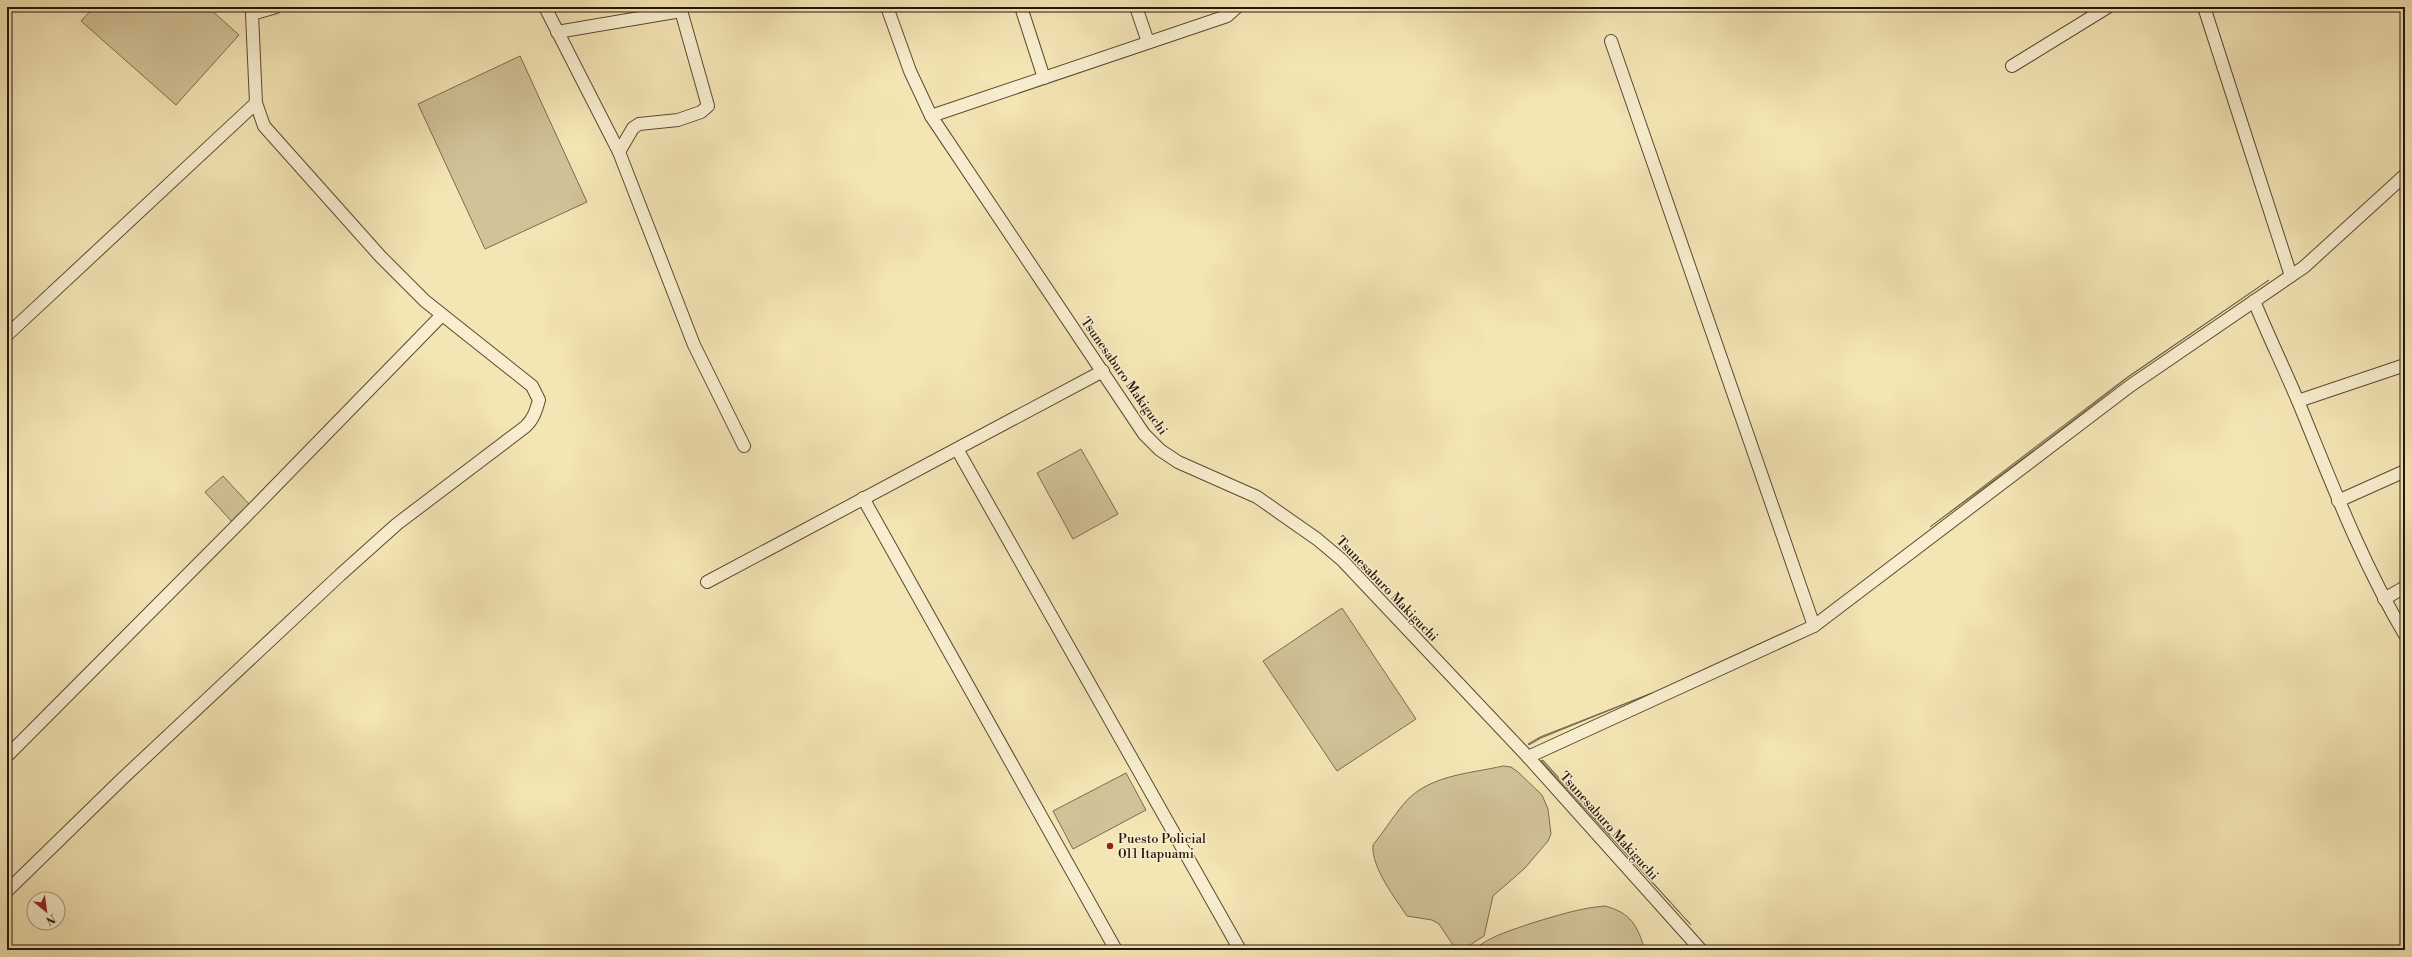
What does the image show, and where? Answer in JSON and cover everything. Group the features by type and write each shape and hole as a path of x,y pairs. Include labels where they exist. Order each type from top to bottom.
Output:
{"street":[{"path":"7,891 123,778 340,575 397,524 531,422 539,400 532,386 442,315 380,256 273,139 264,126 256,103 252,14 276,7"},
{"path":"545,7 619,152 694,345 744,446"},
{"name":"Tsunesaburo Makiguchi","path":"887,7 910,70 931,116 1144,434 1160,450 1190,468 1257,497 1317,539 1342,560 1528,757 1701,950"},
{"path":"1022,7 1044,78"},
{"path":"1136,7 1148,42"},
{"path":"931,116 1227,16 1237,7"},
{"path":"2012,66 2108,7"},
{"path":"2204,7 2291,276"},
{"path":"557,32 681,9 708,106 701,112 678,120 639,124 633,128 619,152"},
{"path":"1610,41 1814,626"},
{"path":"7,336 256,103"},
{"path":"1528,757 1814,626 2130,386 2291,276 2405,175"},
{"path":"2254,301 2298,401 2338,501 2384,599 2405,635"},
{"path":"7,756 247,516 442,315"},
{"path":"2298,401 2405,365"},
{"path":"707,582 1103,371"},
{"path":"957,449 1240,950"},
{"path":"2338,501 2405,471"},
{"path":"863,498 1116,950"},
{"path":"2384,599 2405,587"}],"shaded area":[{"path":"94,7 208,7 239,35 176,105 81,21"},
{"path":"520,56 587,202 485,249 418,104"},
{"path":"2269,280 2127,378 2038,448 1930,527 2126,378"},
{"path":"1081,449 1118,514 1073,539 1037,473"},
{"path":"223,476 250,505 232,522 205,492"},
{"path":"1342,608 1416,719 1337,771 1263,661"},
{"path":"1652,693 1541,738 1529,745 1528,744 1540,737"},
{"path":"1543,760 1691,925 1541,761"},
{"path":"1503,766 1511,767 1518,772 1542,795 1548,809 1551,834 1548,841 1525,868 1493,896 1484,936 1470,945 1455,948 1439,924 1432,920 1407,916 1390,891 1380,872 1373,854 1373,845 1402,806 1423,788 1448,777"},
{"path":"1126,773 1146,810 1073,849 1053,811"},
{"path":"1605,906 1621,912 1632,921 1645,950 1473,950 1494,937 1532,923 1577,910"}],"place":[{"name":"Puesto Policial 011 Itapuami","path":"1110,846"}]}
